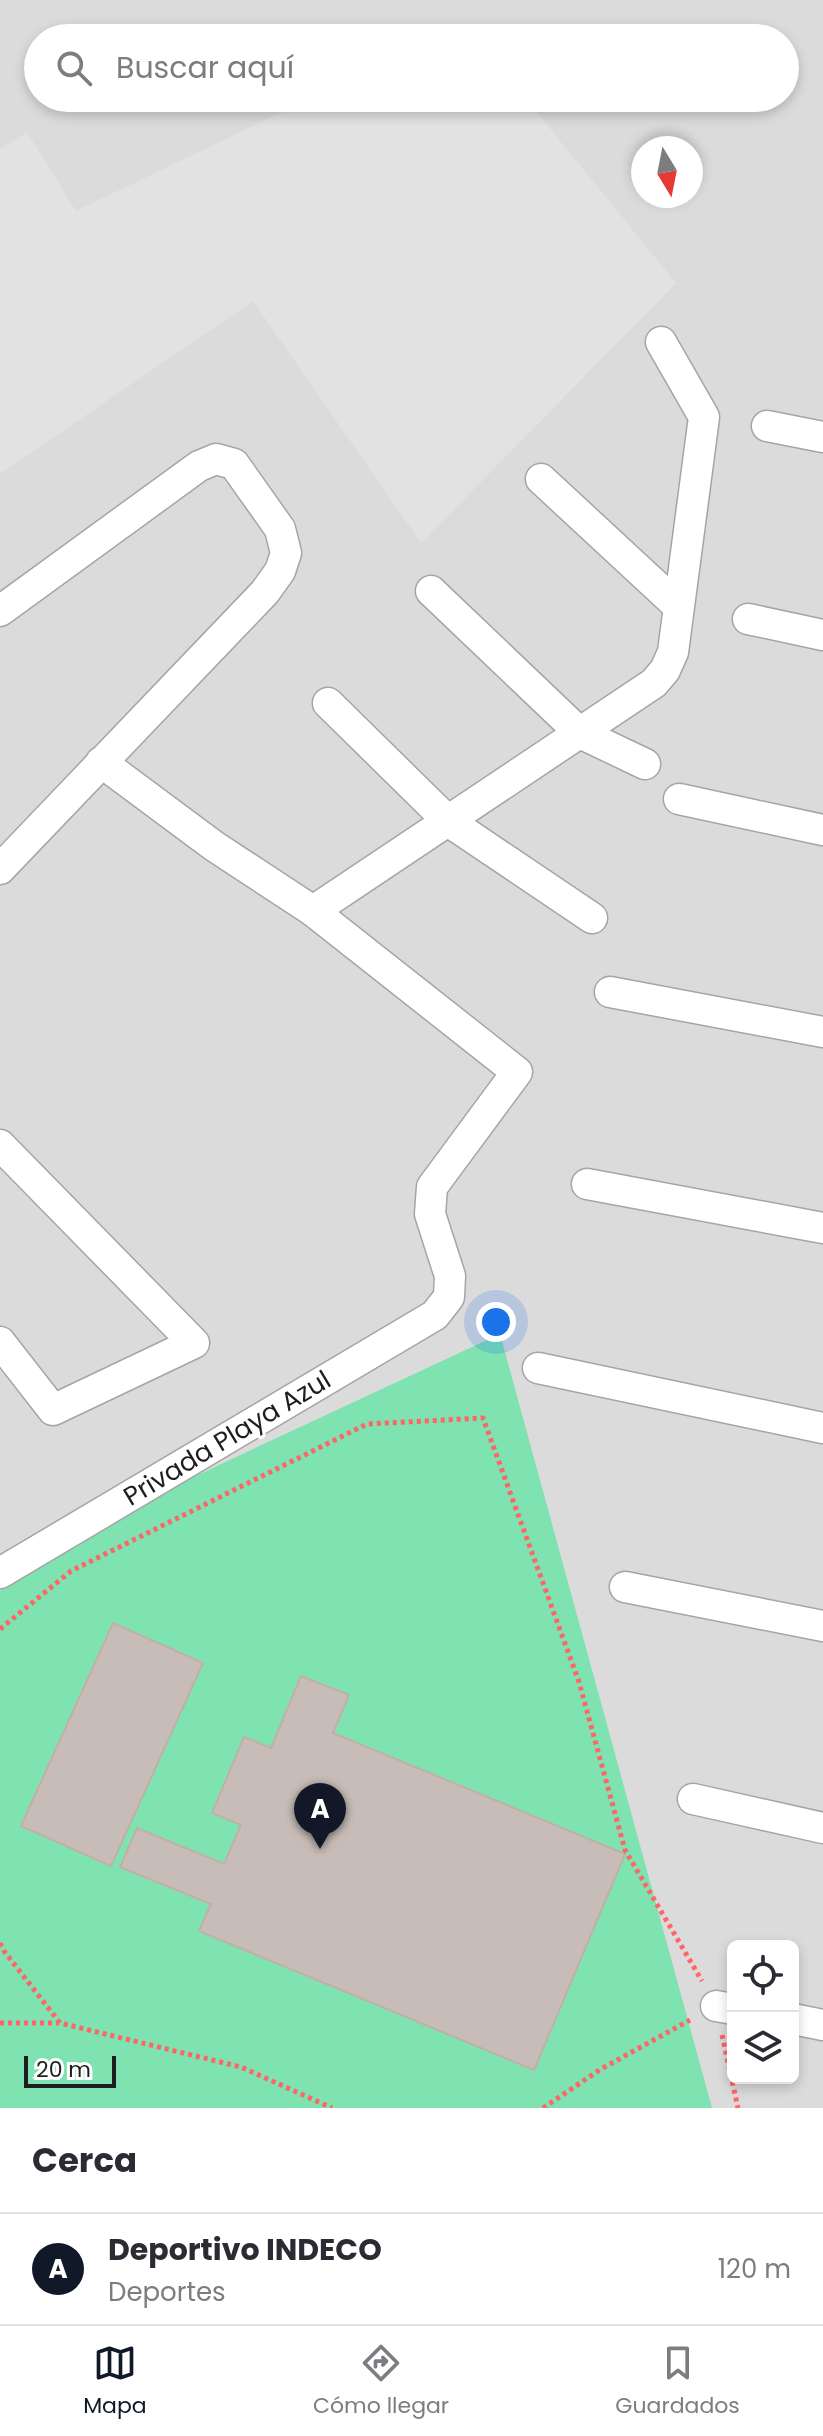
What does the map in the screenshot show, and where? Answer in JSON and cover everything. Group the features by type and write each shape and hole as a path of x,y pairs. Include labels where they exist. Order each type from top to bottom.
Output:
{"street":[{"path":"101,762 214,846 313,911 654,683 665,670 673,652 704,417 661,342"},
{"path":"767,426 823,437"},
{"path":"0,611 199,466 216,459 234,464 280,529 286,553 280,571 265,592 0,869"},
{"path":"541,479 678,606"},
{"path":"431,591 580,733 645,764"},
{"path":"748,619 823,635"},
{"path":"328,703 448,821 592,918"},
{"path":"679,799 823,830"},
{"name":"Privada Playa Azul","path":"0,1573 435,1315 449,1297 450,1276 430,1214 432,1187 517,1072 313,911"},
{"path":"610,992 823,1032"},
{"path":"0,1145 194,1343 53,1410 0,1342"},
{"path":"587,1184 823,1228"},
{"path":"538,1368 823,1428"},
{"path":"625,1587 823,1626"},
{"path":"693,1799 823,1828"},
{"path":"799,2020 823,2025"}],"path":[{"path":"0,1629 71,1571 367,1424 483,1418 579,1682 625,1850 725,2007 738,2108"},
{"path":"0,1943 60,2023"},
{"path":"543,2108 601,2069 725,2007"},
{"path":"0,2023 60,2023 241,2067 332,2108"}],"shaded area":[{"path":"0,0 823,0 823,2108 0,2108"},
{"path":"282,112 536,112 676,283 421,543 253,301 0,474 0,149 27,132 76,211"}],"green space":[{"path":"500,1334 712,2108 0,2108 0,1591 60,1539"}],"building":[{"path":"113,1623 203,1663 111,1866 21,1826"},
{"path":"301,1676 349,1695 333,1733 625,1854 534,2070 199,1931 211,1904 120,1867 137,1828 224,1864 241,1825 212,1813 244,1737 271,1748"}],"place":[{"name":"Deportivo INDECO","path":"320,1849"}]}
